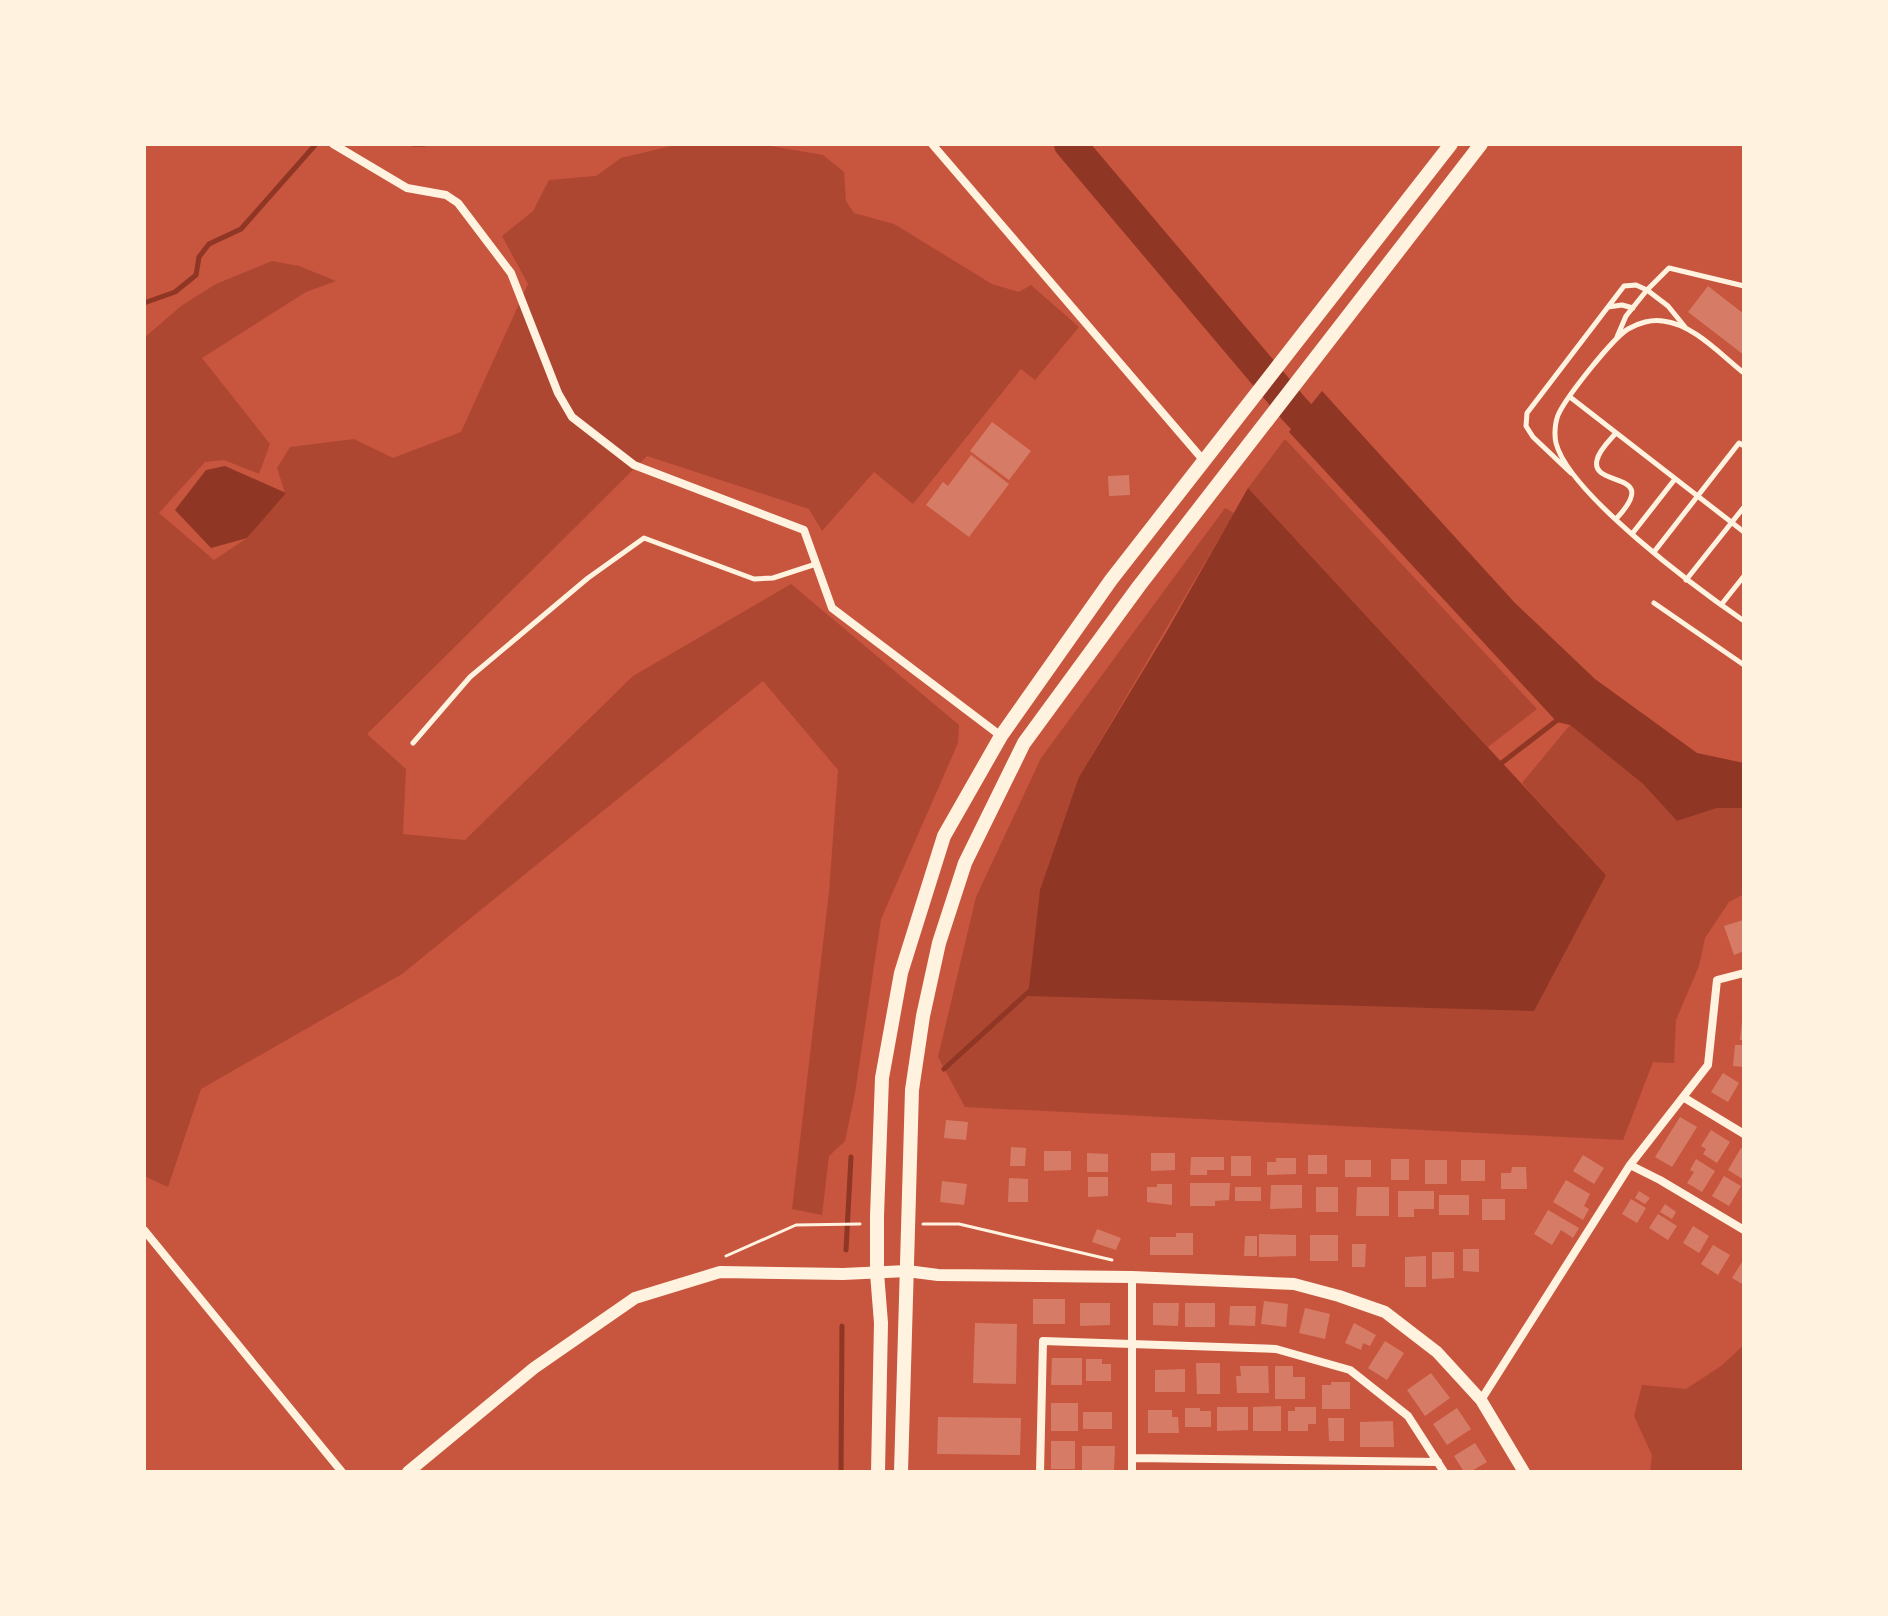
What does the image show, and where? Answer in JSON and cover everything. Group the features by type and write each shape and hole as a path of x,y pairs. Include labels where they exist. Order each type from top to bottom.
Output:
{"main road":[{"path":"878,1472 881,1323 877,1273 882,1078 901,973 944,836 1001,736 1111,580 1451,144"},
{"path":"901,1472 912,1090 920,1031 939,943 965,863 1024,743 1139,586 1481,144"}],"street":[{"path":"333,144 407,188 446,195 458,203 511,273 558,393 572,417 634,465 804,530 832,608 1001,736"},
{"path":"932,144 1204,461"},
{"path":"1481,1400 1630,1165 1708,1065 1717,980 1744,973"},
{"path":"1683,1097 1744,1134"},
{"path":"1630,1165 1744,1230"},
{"path":"144,1230 342,1472"},
{"path":"408,1472 534,1368 635,1298 720,1272 907,1271 938,1275 1132,1277 1294,1284 1385,1312 1437,1352 1481,1400 1524,1472"},
{"path":"1132,1277 1132,1472"},
{"path":"1040,1472 1043,1341 1276,1349 1350,1370 1408,1416 1444,1472"},
{"path":"1132,1458 1438,1462"}],"lane":[{"path":"1573,474 1557,445 1560,411 1617,338 1647,290 1669,268 1744,286"},
{"path":"1744,373 1685,327 1668,306 1647,290 1636,285 1624,286 1527,413 1526,426 1560,465 1573,474 1632,534 1686,580 1744,621"},
{"path":"1608,307 1622,305 1633,308"},
{"path":"1617,338 1640,324 1654,321 1685,327"},
{"path":"1570,397 1744,532"},
{"path":"1616,433 1597,458 1597,466 1608,479 1624,481 1630,487 1632,496 1628,506 1616,519"},
{"path":"1654,552 1739,443 1744,446"},
{"path":"1632,534 1675,479"},
{"path":"1686,580 1744,507"},
{"path":"413,743 470,677 588,578 644,538 754,579 773,578 816,564"},
{"path":"1721,605 1744,576"},
{"path":"1654,603 1744,665"}],"path":[{"path":"959,1224 1120,1262 1132,1277"}],"shaded area":[{"path":"679,144 759,144 823,155 844,172 846,201 854,213 894,224 992,284 1019,292 1031,285 1079,327 1035,380 1021,369 913,504 874,472 822,531 809,509 647,456 367,734 406,769 403,834 465,840 633,676 791,584 959,725 958,743 881,919 855,1093 845,1141 829,1156 822,1215 792,1209 829,892 838,770 763,681 402,974 201,1089 168,1187 144,1176 144,338 181,306 216,284 272,261 299,266 336,281 306,292 202,358 270,444 259,474 224,460 205,462 159,513 214,560 247,538 285,493 277,468 290,447 354,439 393,458 461,432 528,284 502,236 533,211 549,180 596,176 621,158"},
{"path":"1322,391 1515,603 1595,679 1697,753 1744,763 1744,808 1717,808 1677,821 1643,784 1570,725 1557,722 1289,432"},
{"path":"1285,439 1537,709 1488,747 1248,488"},
{"path":"225,466 286,493 247,538 211,548 175,510 206,470"},
{"path":"1248,488 1606,875 1534,1011 1028,996 1040,890 1079,777"},
{"path":"1225,508 1234,513 1079,777 1606,875 1522,783 1570,725 1643,784 1677,821 1717,808 1744,808 1744,894 1729,902 1705,938 1699,966 1676,1020 1674,1063 1653,1062 1623,1140 965,1107 938,1057 976,897 1041,758"},
{"path":"1744,1345 1744,1472 1650,1472 1652,1455 1634,1416 1642,1385 1686,1389 1721,1366"}],"building":[{"path":"1708,286 1744,314 1744,355 1688,312"},
{"path":"992,422 1031,451 1009,480 970,451"},
{"path":"971,455 1009,484 969,537 926,505 943,482 948,486"},
{"path":"1129,475 1130,495 1109,496 1108,476"},
{"path":"1743,920 1744,951 1734,955 1724,926"},
{"path":"1742,1020 1744,1040 1740,1040"},
{"path":"1735,1045 1744,1045 1744,1067 1733,1066"},
{"path":"1723,1073 1739,1083 1728,1102 1711,1092"},
{"path":"1680,1117 1697,1127 1672,1167 1655,1157"},
{"path":"946,1120 968,1122 966,1140 944,1138"},
{"path":"1711,1130 1730,1142 1717,1163 1703,1154 1706,1149 1701,1146"},
{"path":"1011,1147 1026,1148 1025,1166 1010,1166"},
{"path":"1741,1148 1744,1150 1744,1180 1728,1170"},
{"path":"1044,1151 1071,1151 1071,1170 1044,1171"},
{"path":"1087,1153 1108,1154 1108,1172 1087,1172"},
{"path":"1151,1153 1175,1153 1175,1170 1151,1171"},
{"path":"1308,1155 1327,1155 1327,1174 1308,1174"},
{"path":"1583,1155 1604,1168 1594,1184 1573,1171"},
{"path":"1231,1156 1251,1156 1251,1176 1231,1176"},
{"path":"1191,1157 1224,1157 1224,1170 1207,1170 1207,1175 1190,1175"},
{"path":"1276,1158 1296,1158 1296,1174 1267,1175 1267,1162 1276,1162"},
{"path":"1391,1159 1409,1159 1409,1180 1391,1180"},
{"path":"1696,1159 1715,1171 1702,1192 1687,1183 1694,1172 1690,1170"},
{"path":"1345,1160 1371,1160 1371,1177 1345,1177"},
{"path":"1425,1160 1447,1160 1447,1184 1425,1184"},
{"path":"1461,1160 1485,1160 1485,1181 1461,1181"},
{"path":"1512,1167 1526,1167 1527,1189 1501,1189 1501,1173 1511,1173"},
{"path":"1724,1176 1741,1186 1729,1206 1712,1196"},
{"path":"1088,1177 1108,1177 1108,1196 1088,1197"},
{"path":"1009,1178 1028,1179 1028,1202 1008,1202"},
{"path":"1566,1180 1590,1194 1584,1206 1589,1209 1583,1220 1553,1202"},
{"path":"942,1181 967,1184 964,1205 940,1202"},
{"path":"1190,1183 1230,1183 1229,1200 1215,1201 1215,1206 1190,1206"},
{"path":"1157,1184 1172,1184 1172,1205 1147,1202 1147,1187 1157,1187"},
{"path":"1271,1185 1302,1185 1302,1208 1270,1209"},
{"path":"1235,1187 1261,1187 1261,1201 1235,1201"},
{"path":"1316,1187 1338,1187 1338,1212 1316,1212"},
{"path":"1357,1187 1389,1187 1389,1216 1356,1216"},
{"path":"1398,1191 1434,1191 1434,1209 1414,1209 1414,1217 1398,1217"},
{"path":"1639,1191 1650,1198 1645,1204 1635,1198"},
{"path":"1439,1195 1469,1195 1469,1215 1439,1215"},
{"path":"1482,1199 1505,1199 1505,1220 1482,1220"},
{"path":"1631,1199 1646,1208 1637,1223 1622,1214"},
{"path":"1665,1204 1676,1212 1672,1219 1660,1212"},
{"path":"1548,1210 1579,1228 1573,1238 1561,1230 1552,1245 1534,1234"},
{"path":"1658,1214 1677,1226 1668,1240 1649,1228"},
{"path":"1693,1226 1709,1236 1699,1253 1683,1243"},
{"path":"1097,1229 1121,1238 1116,1250 1092,1242"},
{"path":"1176,1233 1193,1233 1193,1255 1150,1255 1150,1237 1176,1237"},
{"path":"1259,1234 1296,1235 1296,1256 1259,1257"},
{"path":"1310,1235 1338,1235 1338,1261 1310,1261"},
{"path":"1245,1236 1257,1236 1257,1256 1244,1256"},
{"path":"1352,1244 1366,1244 1365,1267 1352,1267"},
{"path":"1713,1245 1730,1255 1718,1275 1701,1264"},
{"path":"1463,1249 1479,1249 1479,1272 1463,1271"},
{"path":"1432,1252 1454,1252 1454,1278 1432,1279"},
{"path":"1426,1256 1426,1287 1405,1287 1405,1257"},
{"path":"1744,1259 1744,1285 1732,1278"},
{"path":"1033,1299 1065,1299 1065,1324 1033,1324"},
{"path":"1264,1301 1288,1304 1286,1327 1261,1324"},
{"path":"1080,1303 1110,1303 1110,1325 1080,1326"},
{"path":"1153,1303 1179,1303 1178,1326 1153,1325"},
{"path":"1185,1303 1215,1303 1215,1327 1185,1327"},
{"path":"1230,1306 1256,1306 1255,1326 1229,1325"},
{"path":"1305,1308 1330,1314 1325,1339 1299,1333"},
{"path":"975,1323 1017,1324 1016,1384 973,1383"},
{"path":"1354,1323 1376,1335 1370,1346 1363,1343 1361,1350 1345,1343"},
{"path":"1385,1341 1404,1353 1387,1380 1368,1368"},
{"path":"1052,1358 1082,1358 1082,1385 1051,1385"},
{"path":"1086,1359 1102,1359 1102,1364 1111,1364 1111,1381 1086,1381"},
{"path":"1196,1363 1220,1363 1220,1394 1197,1394"},
{"path":"1240,1366 1268,1366 1269,1393 1237,1393 1236,1376 1241,1376"},
{"path":"1275,1366 1293,1366 1293,1377 1305,1377 1305,1399 1275,1399"},
{"path":"1185,1369 1185,1392 1155,1392 1155,1370"},
{"path":"1431,1373 1450,1398 1425,1416 1407,1390"},
{"path":"1331,1382 1350,1382 1350,1409 1322,1409 1322,1385 1331,1385"},
{"path":"1051,1403 1078,1403 1078,1431 1051,1431"},
{"path":"1281,1406 1281,1431 1253,1431 1253,1407"},
{"path":"1217,1407 1248,1407 1248,1430 1217,1431"},
{"path":"1295,1407 1316,1407 1316,1424 1308,1424 1308,1431 1288,1431 1288,1411 1295,1411"},
{"path":"1185,1408 1211,1411 1211,1427 1185,1427"},
{"path":"1457,1408 1471,1429 1447,1445 1433,1424"},
{"path":"1148,1410 1172,1410 1172,1417 1178,1417 1179,1433 1148,1433"},
{"path":"1083,1412 1112,1412 1112,1429 1083,1429"},
{"path":"938,1417 1021,1418 1020,1455 937,1454"},
{"path":"1328,1418 1344,1418 1344,1441 1329,1441"},
{"path":"1393,1421 1394,1447 1360,1447 1360,1422"},
{"path":"1051,1441 1075,1441 1075,1469 1051,1469"},
{"path":"1475,1443 1487,1462 1464,1472 1454,1456"},
{"path":"1082,1446 1115,1446 1114,1471 1082,1471"}],"waterway":[{"path":"144,303 175,292 196,275 199,257 209,244 241,229 316,144"},
{"path":"413,144 424,144"},
{"path":"1070,144 1294,409 1331,448"},
{"path":"1499,765 1560,718"},
{"path":"944,1069 1033,988"},
{"path":"846,1250 851,1157"},
{"path":"841,1472 842,1326"}]}
